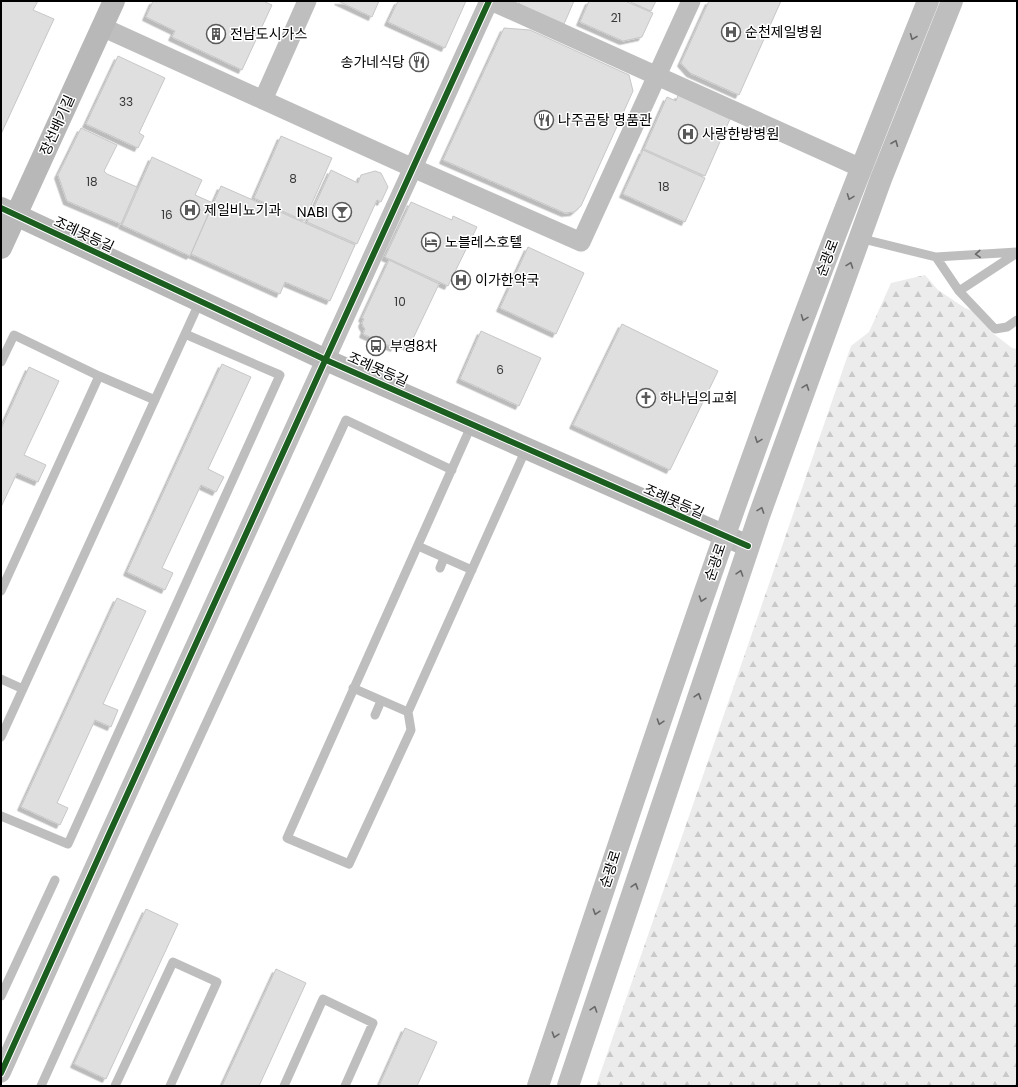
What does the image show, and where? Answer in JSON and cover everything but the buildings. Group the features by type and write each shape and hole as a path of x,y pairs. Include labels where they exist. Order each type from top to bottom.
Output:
{"main road":[{"name":"순광로","path":"538,1086 670,690 724,536 772,403 861,168 928,1"},
{"name":"순광로","path":"568,1086 748,546 881,178 952,1"}],"street":[{"name":"장선배기길","path":"1,248 9,212 114,1"},
{"path":"263,100 307,1"},
{"path":"1,1073 130,786 490,1 861,168"},
{"path":"102,27 413,168 581,242 691,1"},
{"name":"조례못등길","path":"9,212 326,360 748,546"}],"lane":[{"path":"859,238 936,257 1017,252"},
{"path":"959,291 1017,252"},
{"path":"936,257 959,291 995,329 1007,327 1017,320"},
{"path":"1,738 200,301"},
{"path":"1,816 68,844 280,375 185,334"},
{"path":"1,362 14,335 99,376 155,400"},
{"path":"1,591 99,376"},
{"path":"42,1086 151,843 346,420 452,470"},
{"path":"473,424 353,688 287,838 349,864 411,730 408,712 526,448"},
{"path":"418,546 472,570"},
{"path":"440,568 444,558"},
{"path":"1,680 23,689"},
{"path":"353,688 408,712"},
{"path":"375,715 382,700"},
{"path":"1,996 55,880"},
{"path":"115,1086 173,962 217,982 170,1086"},
{"path":"284,1086 323,999 373,1024 345,1086"}],"green space":[{"path":"925,275 938,290 965,308 983,315 990,331 1012,348 1017,349 1017,1086 596,1086 851,346 869,332 891,283"}],"cycle path":[{"path":"1,1073 489,1"},
{"path":"1,208 326,360 748,546"}],"place":[{"name":"순천제일병원","path":"731,32"},
{"name":"전남도시가스","path":"216,34"},
{"name":"송가네식당","path":"419,62"},
{"name":"나주곰탕 명품관","path":"544,120"},
{"name":"사랑한방병원","path":"688,134"},
{"name":"제일비뇨기과","path":"190,210"},
{"name":"NABI","path":"342,212"},
{"name":"노블레스호텔","path":"431,242"},
{"name":"이가한약국","path":"461,280"},
{"name":"부영8차","path":"376,346"},
{"name":"하나님의교회","path":"646,398"}]}
